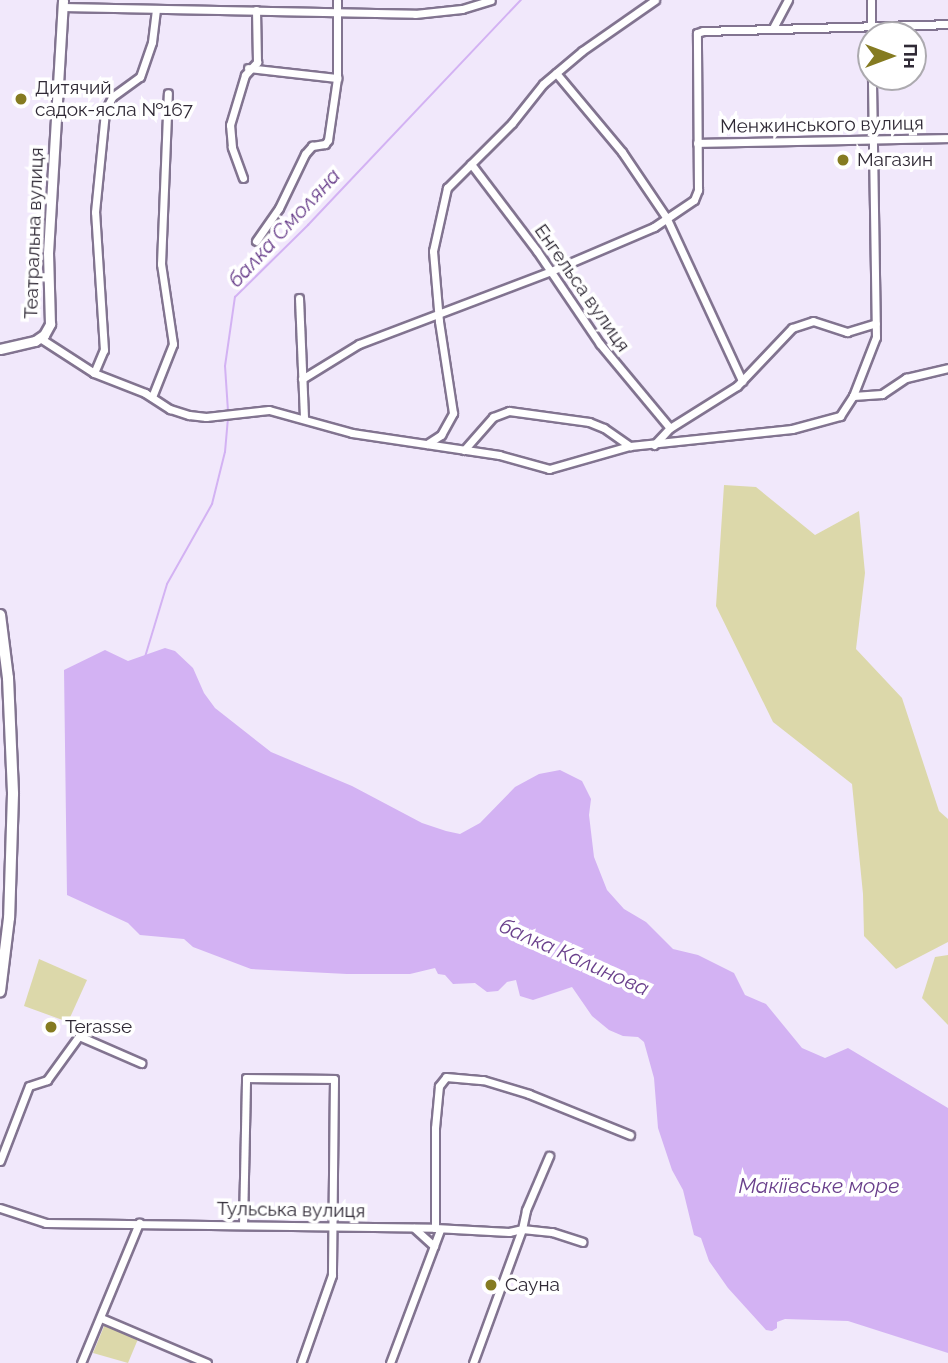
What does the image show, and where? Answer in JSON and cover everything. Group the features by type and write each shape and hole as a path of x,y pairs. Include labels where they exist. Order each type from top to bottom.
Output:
{"main road":[{"path":"0,615 8,678 13,793 9,918 0,991"}],"street":[{"path":"171,0 171,9"},
{"path":"256,241 279,208 305,155 312,146 325,144 328,140 337,78 337,0"},
{"path":"63,4 156,10 415,13 462,9 491,0"},
{"path":"425,445 441,435 453,414 438,314 433,251 447,188 556,73 582,51 655,0"},
{"path":"773,28 788,0"},
{"path":"871,0 871,21"},
{"name":"Театральна вулиця","path":"0,349 40,338 48,331 51,317 48,253 63,4"},
{"path":"94,373 104,349 95,229 102,124 112,97 140,77 152,41 156,10"},
{"path":"243,178 232,147 230,125 248,68 257,62 256,10"},
{"path":"927,24 948,24"},
{"path":"302,379 359,344 551,271 666,219 694,200 698,190 697,33 857,25"},
{"path":"248,68 337,78"},
{"path":"556,73 622,152 666,219 742,381"},
{"path":"40,338 94,373 152,397 170,409 189,415 220,415 258,408 352,433 499,456 549,469 631,446 792,429 840,416 853,396 876,337 872,91"},
{"path":"152,397 173,344 161,264 168,93"},
{"name":"Менжинського вулиця","path":"697,144 948,138"},
{"name":"Енгельса вулиця","path":"471,164 551,271 600,344 670,428"},
{"path":"299,298 304,419"},
{"path":"654,445 670,428 705,405 716,401 742,381 792,328 813,321 847,332 876,323"},
{"path":"853,396 882,394 906,378 948,368"},
{"path":"464,450 493,417 509,411 590,422 631,446"},
{"path":"0,1161 29,1086 47,1080 79,1037 141,1063"},
{"path":"390,1363 438,1229 435,1128 439,1086 446,1077 483,1080 529,1094 630,1135"},
{"path":"243,1225 246,1079 334,1079 332,1275 301,1363"},
{"path":"473,1363 522,1229 526,1210 549,1156"},
{"name":"Тульська вулиця","path":"0,1208 46,1223 414,1227 509,1232 522,1229 552,1231 582,1242"},
{"path":"81,1363 139,1223"},
{"path":"414,1227 433,1246"},
{"path":"101,1318 207,1363"}],"shaded area":[{"path":"724,485 756,487 815,535 859,511 865,573 856,649 902,698 939,811 948,819 948,942 896,969 864,936 863,894 852,784 773,722 716,606"},
{"path":"948,955 948,1025 922,998 935,957"},
{"path":"39,959 87,980 68,1022 24,1006"},
{"path":"105,1324 138,1339 128,1363 93,1353"}],"water":[{"name":"Макіївське море","path":"165,648 175,651 193,668 204,693 215,708 271,752 352,786 422,823 446,831 460,834 480,823 515,787 539,774 560,770 582,781 591,799 589,815 594,857 607,890 624,909 646,922 673,949 698,955 734,973 745,995 766,1004 802,1048 825,1058 848,1048 948,1108 948,1353 848,1321 785,1319 777,1322 777,1328 772,1331 766,1330 728,1288 709,1261 701,1238 694,1235 683,1190 672,1170 658,1128 654,1078 644,1042 638,1037 623,1036 609,1030 592,1016 572,987 533,1000 520,996 516,980 507,982 498,991 487,992 475,983 453,984 445,975 438,974 435,968 410,974 251,969 193,947 184,939 140,935 128,923 67,895 64,670 105,650 128,661"}],"waterway":[{"name":"балка Смоляна","path":"228,411 225,366 235,297 308,225 521,0"},
{"name":"балка Смоляна","path":"145,657 167,584 212,504 225,452 228,417"}],"place":[{"name":"Дитячий садок-ясла №167","path":"21,99"},
{"name":"Магазин","path":"843,160"},
{"name":"Terasse","path":"51,1027"},
{"name":"Сауна","path":"491,1285"}],"water label":[{"name":"балка Калинова","path":"574,957"}]}
